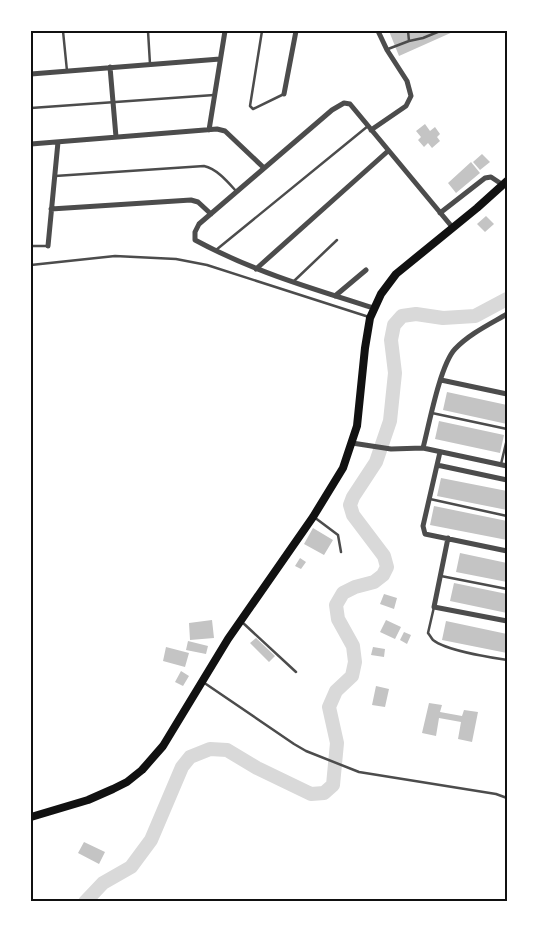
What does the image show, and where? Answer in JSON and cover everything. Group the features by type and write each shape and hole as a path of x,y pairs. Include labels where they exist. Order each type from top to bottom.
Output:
{"main road":[{"path":"31,817 88,800 127,782 142,770 163,746 240,621 313,517 343,468 357,426 370,318 381,294 396,274 505,183"}],"street":[{"path":"209,130 225,31"},
{"path":"284,94 296,31"},
{"path":"369,128 406,106 410,100 407,81 387,50 378,31"},
{"path":"31,74 220,59"},
{"path":"110,67 116,137"},
{"path":"374,308 293,282 215,251 195,240 194,232 199,224 263,167 332,110 344,104 350,104 453,228"},
{"path":"31,144 217,129 225,131 263,167"},
{"path":"48,246 58,142"},
{"path":"256,268 388,151"},
{"path":"440,213 485,178 491,177 505,183"},
{"path":"51,210 191,200 198,202 211,214"},
{"path":"335,296 366,270"},
{"path":"423,448 446,363 455,349 467,339 507,314"},
{"path":"441,380 507,394"},
{"path":"352,443 391,450 423,448 504,466"},
{"path":"440,452 423,526 425,534 507,551"},
{"path":"437,465 507,480"},
{"path":"448,538 434,607 507,621"}],"lane":[{"path":"64,31 67,71"},
{"path":"148,31 150,64"},
{"path":"262,31 250,106 254,109 284,94"},
{"path":"408,31 409,40"},
{"path":"387,50 409,40 423,38 440,31"},
{"path":"31,108 214,96"},
{"path":"215,251 369,128"},
{"path":"54,176 204,166 216,171 236,191"},
{"path":"293,282 337,240"},
{"path":"31,246 48,246"},
{"path":"31,265 114,256 176,259 207,265 370,318"},
{"path":"432,413 507,430"},
{"path":"504,466 507,438"},
{"path":"429,499 507,516"},
{"path":"313,517 338,535 340,552"},
{"path":"440,576 507,589"},
{"path":"434,607 428,633 432,640 477,655 507,660"},
{"path":"240,621 296,672"},
{"path":"202,681 294,744 359,772 496,794 507,798"}],"building":[{"path":"389,31 455,31 399,56"},
{"path":"425,124 430,131 435,127 440,134 437,137 440,141 432,148 428,143 424,147 418,140 421,137 416,131"},
{"path":"482,154 490,162 480,170 473,162"},
{"path":"471,162 480,173 456,193 448,183"},
{"path":"486,216 494,224 485,232 477,224"},
{"path":"447,392 507,405 507,424 443,410"},
{"path":"439,421 504,435 500,453 435,439"},
{"path":"441,478 507,491 507,510 437,496"},
{"path":"434,506 507,521 507,540 430,525"},
{"path":"313,528 333,540 324,555 304,544"},
{"path":"460,553 507,563 507,582 456,572"},
{"path":"300,558 306,562 301,569 295,566"},
{"path":"454,583 507,594 507,613 450,601"},
{"path":"384,594 397,598 394,609 380,604"},
{"path":"212,620 214,638 190,640 189,623"},
{"path":"386,620 401,627 395,639 380,632"},
{"path":"446,621 507,634 507,653 442,640"},
{"path":"404,632 411,635 407,644 400,640"},
{"path":"256,638 275,656 269,662 250,643"},
{"path":"188,641 208,646 206,654 186,650"},
{"path":"166,647 189,653 185,667 163,661"},
{"path":"373,647 385,649 384,657 371,655"},
{"path":"181,671 189,676 183,686 175,682"},
{"path":"376,686 389,689 385,707 372,705"},
{"path":"429,703 442,705 440,712 462,716 464,710 478,712 472,742 458,739 461,722 439,718 436,736 422,733"},
{"path":"84,842 105,852 99,864 78,853"}],"waterway":[{"path":"85,902 103,883 131,867 151,840 182,767 190,757 210,749 227,750 257,768 311,794 324,793 333,785 337,743 329,707 336,691 352,676 355,662 353,646 338,619 336,605 343,593 355,587 374,582 383,575 387,567 384,556 353,515 350,505 353,497 376,462 390,421 395,373 391,340 394,325 402,316 416,314 443,318 475,316 507,299"}]}
